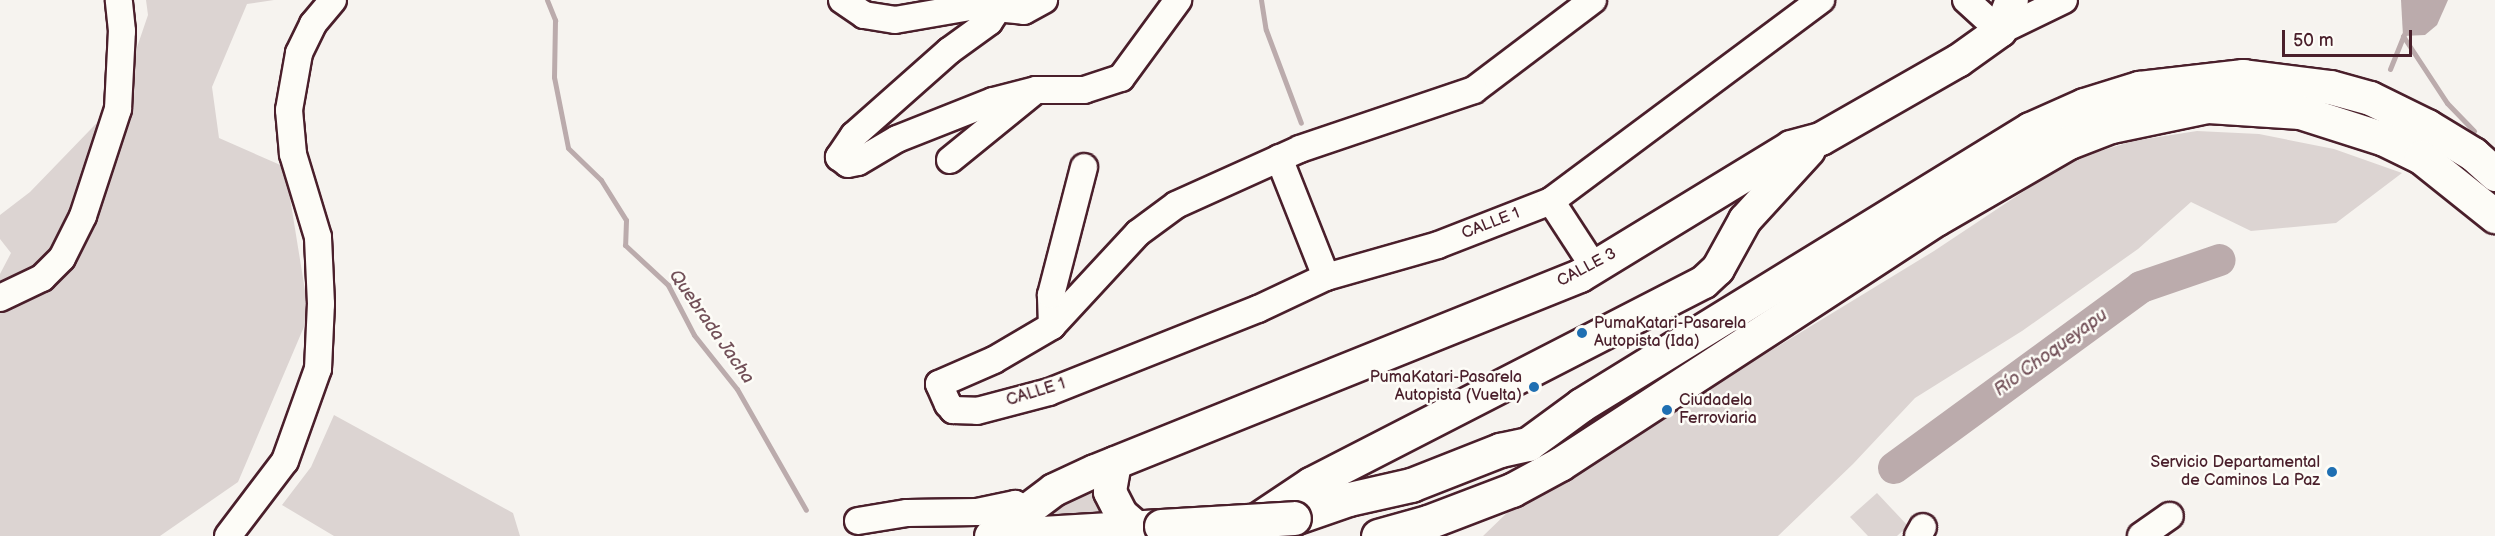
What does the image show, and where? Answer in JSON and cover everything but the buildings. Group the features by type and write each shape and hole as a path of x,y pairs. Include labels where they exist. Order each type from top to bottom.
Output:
{"highway":[{"path":"992,536 1294,518 1349,499 1411,485 1500,450 1528,444 1581,405 2030,129 2084,105 2139,88 2243,76 2330,87 2370,98 2427,126 2473,154 2495,174"},
{"path":"1378,536 1494,497 1560,464 1928,224 2069,142 2111,126 2208,106 2300,112 2375,135 2421,157 2495,216"}],"main road":[{"path":"2000,31 2012,0"},
{"name":"CALLE 3","path":"992,536 1054,490 1115,463 1291,395 1594,267 1791,147 1821,139 1958,61 2000,31"},
{"path":"1233,536 1311,484 1704,282 1718,269 1744,220 1761,199 1821,139"},
{"path":"1115,463 1110,492 1121,514 1148,527"}],"street":[{"path":"0,298 42,278 62,258 83,216 118,109 122,31 119,0"},
{"path":"228,536 285,461 318,369 321,304 318,237 293,154 289,110 299,53 313,24 333,0"},
{"path":"842,0 864,15 895,20 976,6 1024,11 1044,0"},
{"path":"997,9 989,22 949,51 854,135 839,157 848,164 858,162 897,139 993,101 1036,90 1084,90 1121,78 1178,0"},
{"name":"CALLE 1","path":"1588,2 1474,90 1279,158 1176,206 1152,221 1052,326 994,360 939,384 948,404 953,410 977,411 1049,392 1258,309 1326,277 1438,245 1551,201 1821,0"},
{"path":"1966,0 2000,31 2064,0"},
{"path":"2018,0 2042,12"},
{"path":"950,160 1036,90"},
{"path":"1279,158 1326,277"},
{"path":"1052,326 1051,295 1084,167"},
{"path":"1551,201 1594,267"},
{"path":"858,521 907,513 977,512 1015,504 1027,511"},
{"path":"2141,536 2170,516"}],"shaded area":[{"path":"146,0 274,0 247,4 212,87 219,138 285,167 309,315 238,482 160,536 0,536 0,274 11,253 0,239 0,215 30,192 119,100 148,15"},
{"path":"2401,0 2448,0 2437,25 2425,35 2403,36"},
{"path":"2197,131 2259,134 2334,149 2402,173 2336,223 2251,231 2191,202 2138,249 2022,331 1915,398 1853,464 1778,536 1483,536 1511,509 1934,251 2071,160 2133,141"},
{"path":"334,415 513,513 520,536 334,536 282,505 311,467"},
{"path":"1100,483 1108,514 1037,519 1048,508"},
{"path":"1877,493 1908,526 1897,536 1868,536 1850,517"}],"waterway":[{"name":"Quebrada Jacha","path":"547,0 555,20 554,77 568,148 601,180 626,220 625,245 668,285 694,335 737,389 806,510"},
{"path":"1261,0 1266,30 1301,123"},
{"name":"Río Choqueyapu","path":"2390,69 2404,35"},
{"path":"2403,36 2447,103 2474,131"},
{"name":"Río Choqueyapu","path":"1894,468 2141,287 2220,260"}],"place":[{"name":"PumaKatari-Pasarela Autopista (Ida)","path":"1582,333"},
{"name":"PumaKatari-Pasarela Autopista (Vuelta)","path":"1534,387"},
{"name":"Ciudadela Ferroviaria","path":"1667,410"},
{"name":"Servicio Departamental de Caminos La Paz","path":"2332,472"}]}
